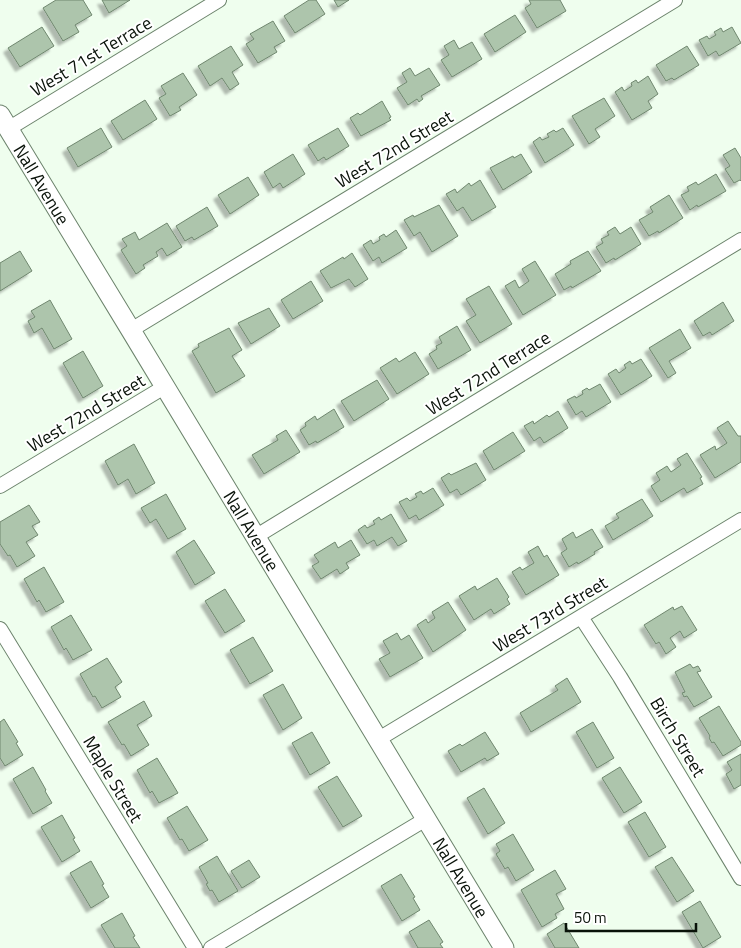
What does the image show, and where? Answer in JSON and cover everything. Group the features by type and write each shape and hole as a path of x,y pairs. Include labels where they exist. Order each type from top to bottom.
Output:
{"main road":[{"name":"Nall Avenue","path":"4,122 166,386 377,740 504,948"}],"street":[{"name":"West 71st Terrace","path":"4,122 219,0"},
{"name":"West 72nd Street","path":"131,330 676,0"},
{"name":"West 72nd Terrace","path":"255,537 741,240"},
{"name":"West 72nd Street","path":"0,486 166,386"},
{"name":"West 73rd Street","path":"377,740 741,520"},
{"name":"Birch Street","path":"581,617 625,685 741,878"},
{"name":"Maple Street","path":"0,629 195,948"},
{"path":"211,948 426,818"}],"building":[{"path":"56,0 83,0 92,15 75,25 79,32 63,41 43,8"},
{"path":"102,0 130,0 109,13"},
{"path":"309,0 316,0 325,14 295,33 284,16"},
{"path":"334,0 349,0 338,7"},
{"path":"529,0 560,0 566,11 537,28 525,8 531,4"},
{"path":"515,15 526,32 495,52 484,34"},
{"path":"273,21 285,41 274,47 277,52 258,63 246,44 254,39 250,34"},
{"path":"42,27 54,46 20,67 8,48"},
{"path":"732,27 741,43 719,56 716,51 708,56 699,40 707,36 709,39 716,35 714,32 721,28 723,32"},
{"path":"454,40 459,49 472,42 482,59 452,77 441,60 449,55 444,46"},
{"path":"231,46 243,65 232,72 239,84 230,90 222,78 210,86 198,66"},
{"path":"687,46 699,65 674,80 672,78 666,81 656,65"},
{"path":"410,68 415,76 429,68 440,85 421,96 423,99 419,102 417,99 408,105 397,88 407,82 402,73"},
{"path":"183,73 197,95 179,107 181,110 170,116 159,98 166,94 161,86"},
{"path":"648,76 658,94 648,101 652,108 632,120 615,92 622,87 624,91 632,86 631,83 636,80 638,83"},
{"path":"604,98 615,116 595,129 600,137 589,144 572,116"},
{"path":"145,100 157,119 123,140 111,121"},
{"path":"382,101 391,120 361,136 350,118 358,113 360,115"},
{"path":"101,128 112,147 78,167 67,148"},
{"path":"338,128 349,146 326,160 324,157 318,161 308,145"},
{"path":"563,128 574,145 545,163 533,142 540,137 542,140 549,137 547,134"},
{"path":"735,148 741,158 741,181 734,183 725,169 730,166 723,155"},
{"path":"293,154 305,174 283,188 280,183 273,188 264,172"},
{"path":"521,154 532,172 503,190 490,168"},
{"path":"716,174 726,191 690,210 681,195 689,191 687,187 696,182 698,185"},
{"path":"248,177 259,195 230,214 218,195"},
{"path":"480,180 496,207 472,221 463,207 457,211 446,194 455,189 457,193 469,183 471,186"},
{"path":"669,195 683,218 659,233 658,231 649,236 639,220 653,212 650,207"},
{"path":"439,205 458,236 432,252 420,232 414,236 404,220"},
{"path":"207,207 218,226 194,240 192,237 185,241 176,226"},
{"path":"167,223 182,247 167,256 162,248 156,252 158,256 143,265 145,268 136,274 121,250 127,246 122,239 135,232 139,240"},
{"path":"615,227 620,234 631,227 641,244 615,260 614,258 606,263 596,247 603,243 601,239 609,235 607,232"},
{"path":"396,230 407,248 382,263 379,257 373,261 363,245 371,240 373,244 380,240 379,237 384,234 386,237"},
{"path":"20,251 32,271 0,291 0,263"},
{"path":"588,251 601,271 572,288 571,286 564,290 555,274 571,264 570,261"},
{"path":"352,253 368,279 355,287 349,279 331,288 320,271"},
{"path":"535,261 556,295 523,315 505,286 515,280 519,288 529,281 522,269"},
{"path":"311,281 323,301 293,319 281,300"},
{"path":"489,286 512,324 480,343 466,321 476,315 466,299"},
{"path":"50,300 72,339 54,349 42,328 34,333 28,321 35,317 31,311"},
{"path":"723,302 734,321 712,335 710,332 703,336 694,321"},
{"path":"269,308 280,326 251,344 238,323"},
{"path":"457,326 471,350 438,369 429,354 437,349 436,346 442,343 439,337"},
{"path":"229,328 242,350 232,356 245,376 216,393 192,351 199,347 198,344"},
{"path":"680,329 691,348 669,361 676,373 668,378 649,348"},
{"path":"83,351 103,386 83,398 63,363"},
{"path":"415,352 429,374 397,394 380,368 396,358 399,362"},
{"path":"641,359 652,376 621,395 608,374 616,369 619,373 626,368 624,365 630,361 632,364"},
{"path":"377,380 389,399 354,421 341,401"},
{"path":"600,384 611,402 586,417 582,411 576,415 567,400 575,396 576,398 583,394 582,391 587,388 589,390"},
{"path":"334,409 344,427 317,443 316,441 309,445 300,430 306,426 305,423 315,416 317,420"},
{"path":"558,411 568,428 544,443 540,437 534,441 524,426 533,421 534,424 547,415 549,417"},
{"path":"728,421 738,436 741,436 741,462 715,478 700,455 715,446 716,450 727,443 717,428"},
{"path":"286,430 300,452 264,474 252,455 278,440 276,436"},
{"path":"513,432 525,451 494,470 483,451"},
{"path":"134,444 155,483 136,494 128,479 118,485 105,461"},
{"path":"687,453 702,477 700,478 703,484 687,493 684,488 661,502 651,486 660,480 656,473 667,466 671,472 681,465 677,459"},
{"path":"476,463 486,480 461,495 457,489 450,493 441,478"},
{"path":"433,488 444,505 419,520 416,515 409,519 399,502 407,498 410,501 417,497 415,494 421,491 423,494"},
{"path":"166,494 186,529 168,539 156,519 150,523 141,508"},
{"path":"642,499 653,516 613,540 605,526 619,518 616,514"},
{"path":"29,505 40,522 32,526 38,535 26,542 35,556 17,567 10,555 8,556 0,544 0,522"},
{"path":"391,514 407,541 398,546 392,537 377,546 374,540 367,544 358,530 365,525 367,528 375,524 373,521 379,517 381,520"},
{"path":"592,529 603,547 578,564 577,562 569,567 561,553 567,549 562,539 573,532 576,538"},
{"path":"194,540 215,573 195,585 176,552"},
{"path":"351,540 360,555 346,563 349,568 340,574 337,569 321,579 312,566 319,562 314,555 335,542 338,548"},
{"path":"538,546 544,557 547,555 559,575 526,595 512,572 520,567 522,570 534,563 528,552"},
{"path":"44,567 64,602 46,612 39,600 37,602 24,579"},
{"path":"497,578 509,597 507,599 510,604 494,614 491,609 474,620 459,596 475,586 477,590"},
{"path":"225,589 245,621 225,633 205,601"},
{"path":"448,602 466,630 433,652 417,625 426,619 428,623 435,618 432,612"},
{"path":"682,606 697,630 684,638 680,631 670,638 676,647 666,654 659,642 656,644 644,625 673,607 674,610"},
{"path":"71,615 92,650 73,660 66,648 64,650 51,627"},
{"path":"397,633 401,640 409,635 423,658 390,677 379,659 390,653 383,641"},
{"path":"253,637 273,671 250,684 230,650"},
{"path":"107,658 122,682 115,687 121,697 102,708 95,696 93,697 80,674"},
{"path":"690,664 693,668 698,666 701,671 697,672 712,697 694,707 687,696 684,697 682,693 685,692 675,672"},
{"path":"567,678 581,702 531,732 520,713 558,690 555,686"},
{"path":"283,684 302,718 283,730 263,695"},
{"path":"144,701 152,716 137,725 149,745 131,756 108,722"},
{"path":"719,706 741,742 741,745 723,756 714,742 712,743 699,718"},
{"path":"4,719 18,742 16,743 23,755 5,766 0,758 0,722"},
{"path":"593,722 614,758 597,768 576,732"},
{"path":"312,732 330,763 310,775 292,743"},
{"path":"485,732 499,754 487,761 485,758 461,772 448,751 460,744 462,746"},
{"path":"741,754 741,785 734,789 726,774 732,770 727,762"},
{"path":"157,758 178,793 159,803 152,791 150,793 137,770"},
{"path":"33,767 52,803 33,814 13,779"},
{"path":"620,767 642,802 624,813 602,778"},
{"path":"337,776 362,816 343,827 318,787"},
{"path":"484,788 505,823 488,834 467,798"},
{"path":"187,806 208,840 189,851 167,818"},
{"path":"645,812 666,847 649,857 628,822"},
{"path":"62,815 80,851 62,862 41,827"},
{"path":"513,834 534,870 516,881 508,867 505,869 496,854 500,851 496,844"},
{"path":"217,856 238,891 219,902 206,884 208,883 199,867"},
{"path":"672,857 694,891 677,902 655,867"},
{"path":"249,860 260,877 242,888 231,871"},
{"path":"91,861 109,897 91,908 70,873"},
{"path":"555,870 566,889 556,894 564,909 555,914 557,918 542,927 521,890"},
{"path":"401,874 415,897 413,898 420,910 402,921 381,886"},
{"path":"700,901 721,937 703,948 682,912"},
{"path":"122,913 140,948 115,948 101,925"},
{"path":"429,920 443,942 440,944 443,948 418,948 409,932"},
{"path":"564,923 579,948 555,948 547,934"}]}
